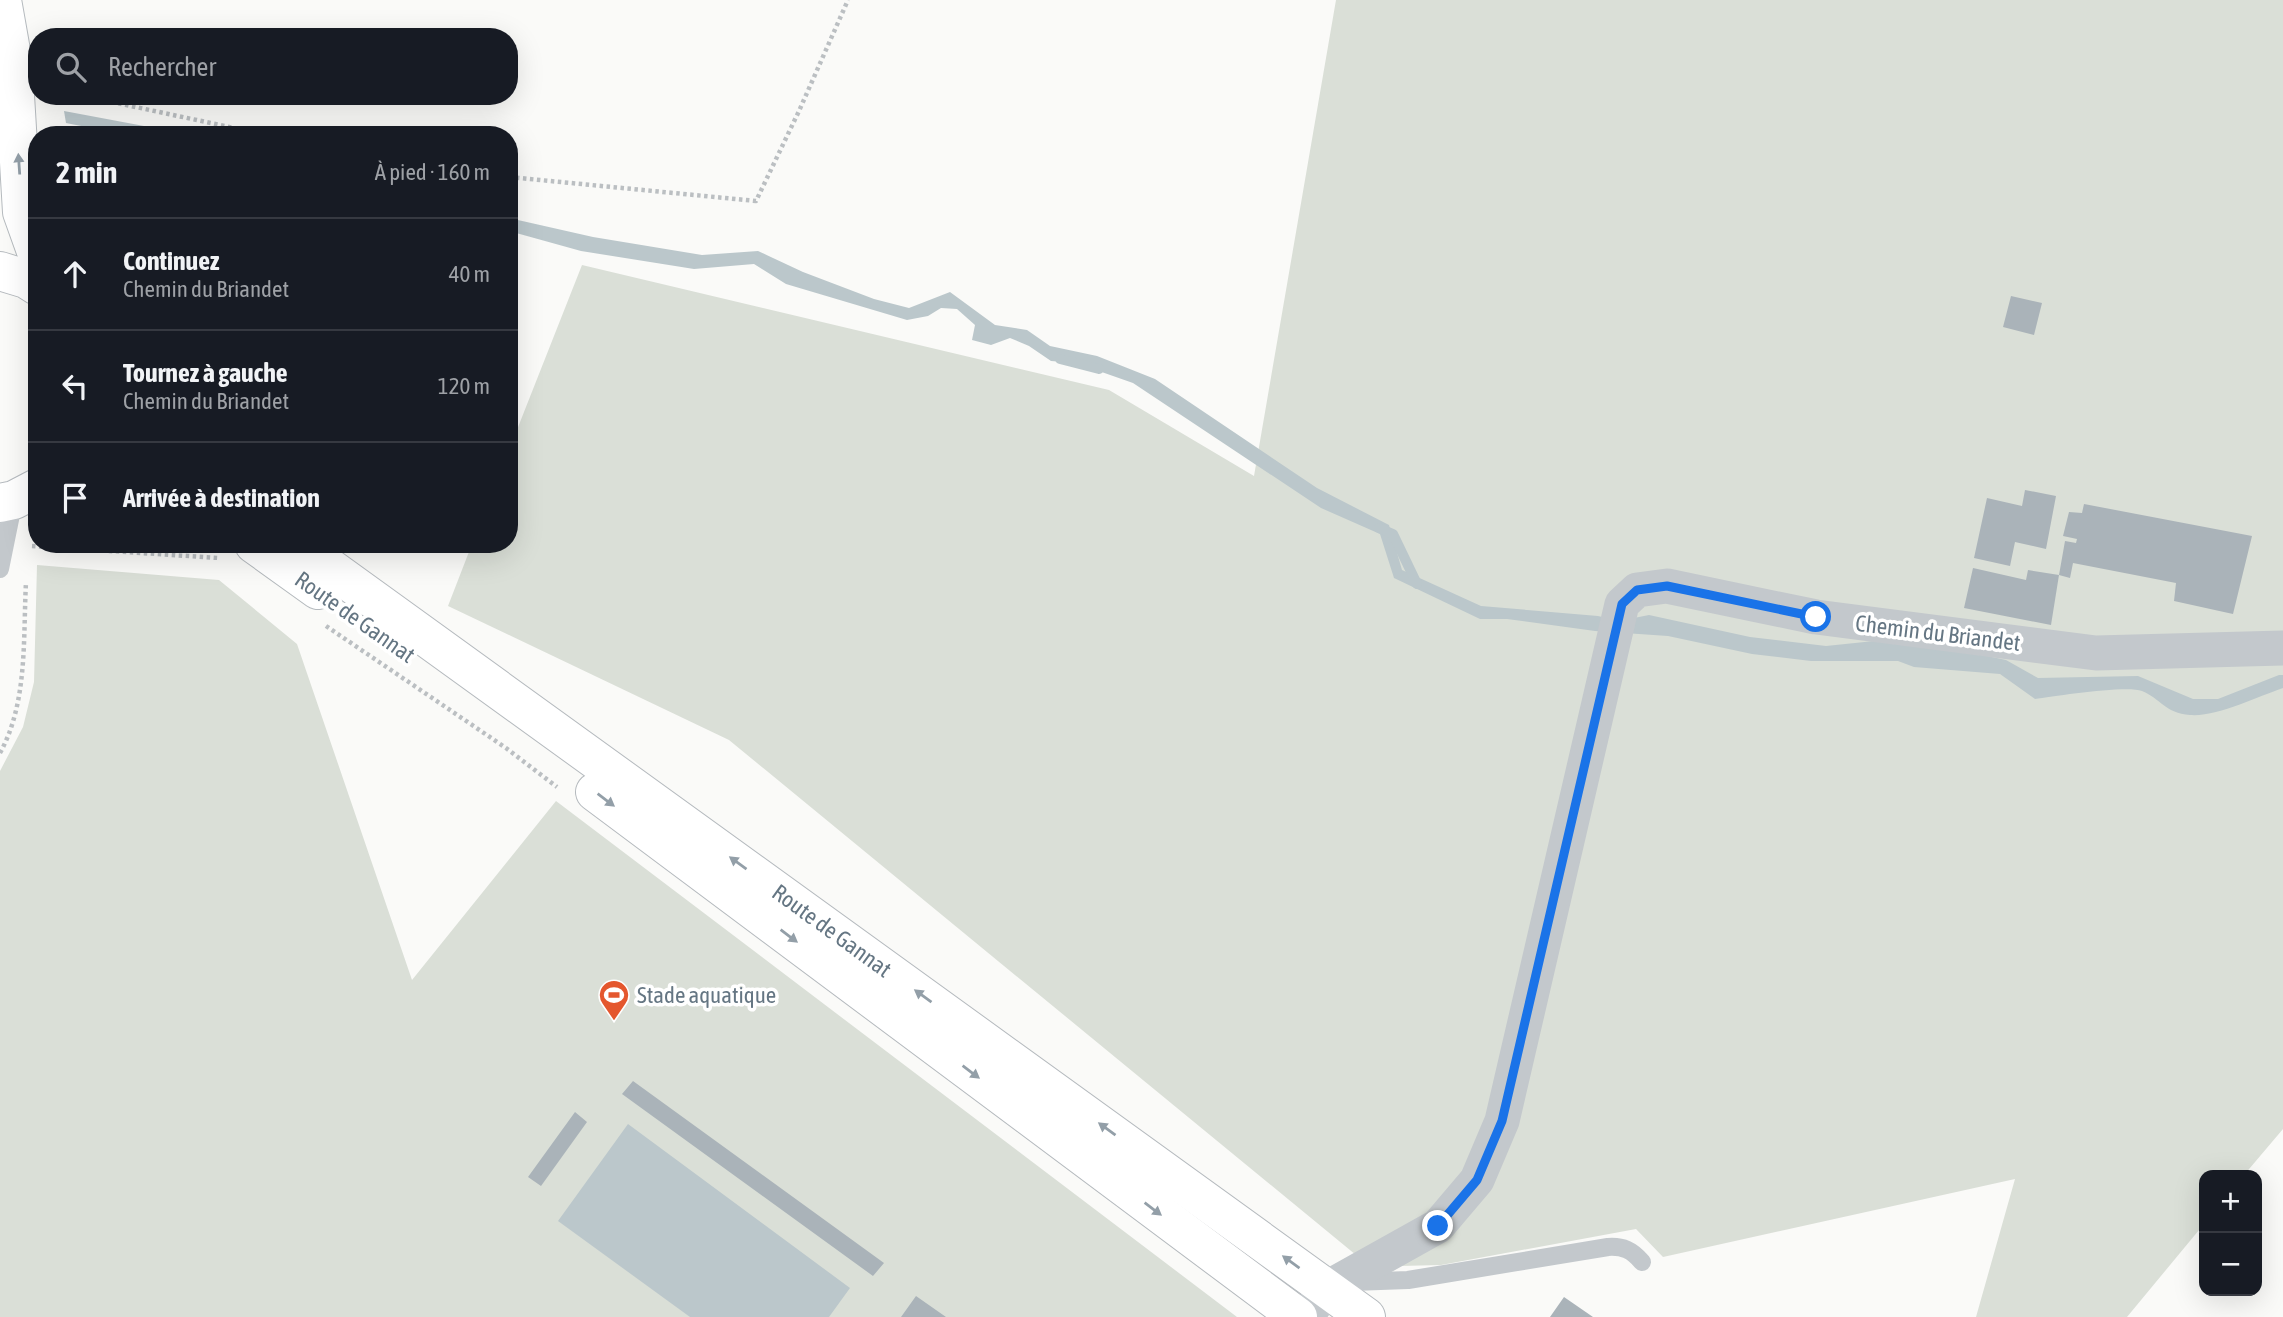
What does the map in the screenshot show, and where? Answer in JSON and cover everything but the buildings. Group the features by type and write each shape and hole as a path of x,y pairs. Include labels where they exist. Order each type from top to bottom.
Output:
{"main road":[{"path":"2,0 13,62 22,212 28,229"},
{"path":"0,271 28,280"},
{"name":"Route de Gannat","path":"267,553 465,695 1298,1317"},
{"name":"Route de Gannat","path":"309,553 1323,1296 1366,1317"}],"street":[{"name":"Chemin du Briandet","path":"1323,1296 1438,1226 1477,1180 1502,1121 1622,604 1637,590 1667,586 1816,617 2096,653 2283,648"}],"lane":[{"path":"0,569 17,497"},
{"path":"1323,1296 1608,1247 1619,1246 1633,1251 1642,1262"}],"path":[{"path":"518,178 755,201 799,111 848,0"},
{"path":"126,105 225,126"},
{"path":"0,753 19,706 26,573"}],"shaded area":[{"path":"1336,0 2283,0 2283,1129 2248,1170 2199,1170 2199,1230 2127,1317 1976,1317 2015,1179 1663,1257 1636,1229 1441,1265 1400,1266 1356,1255 729,740 448,606 469,553 518,553 518,427 582,265 1109,390 1254,476"},
{"path":"64,111 144,126 81,126 66,123"},
{"path":"518,220 593,237 702,255 758,251 803,272 874,299 909,308 950,292 995,325 1027,330 1050,346 1097,356 1155,379 1317,488 1389,525 1402,570 1481,606 1598,616 1619,621 1649,615 1750,637 1826,646 1903,638 2006,660 2038,678 2138,676 2193,699 2218,699 2279,675 2283,675 2283,688 2225,710 2190,715 2175,712 2148,694 2134,689 2035,699 2000,674 1914,667 1898,661 1811,661 1752,654 1668,636 1595,631 1507,619 1480,619 1394,578 1380,534 1321,508 1133,383 1076,363 1051,361 1029,346 1010,338 991,345 972,340 975,325 957,309 941,308 928,316 907,320 786,284 754,264 694,269 581,251 518,234"},
{"path":"37,565 219,580 297,644 412,980 556,801 1237,1317 0,1317 0,771 23,727 34,682"},
{"path":"628,1124 850,1288 829,1317 690,1317 558,1221"}],"waterway":[{"path":"1060,359 1099,369"},
{"path":"1379,528 1393,534 1417,584"}],"place":[{"name":"Stade aquatique","path":"614,1022"}],"route":[{"path":"1438,1226 1477,1180 1502,1121 1622,604 1637,590 1667,586 1816,617"}]}
